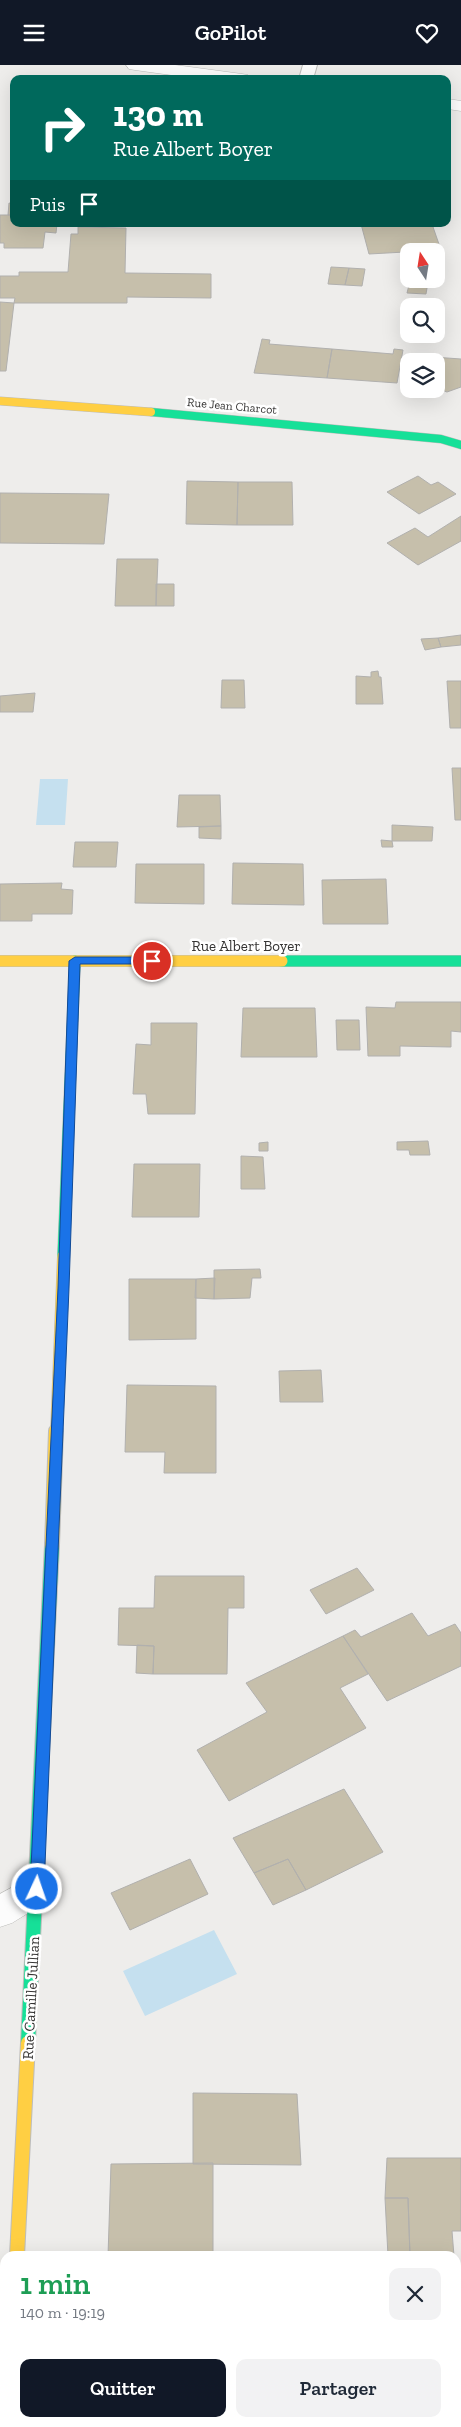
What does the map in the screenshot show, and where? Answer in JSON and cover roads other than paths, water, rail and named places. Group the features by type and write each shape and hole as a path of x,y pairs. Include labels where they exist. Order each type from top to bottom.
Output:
{"street":[{"path":"135,65 211,75"},
{"name":"Rue Jean Charcot","path":"0,401 140,411 441,439 461,445"},
{"name":"Rue Albert Boyer","path":"0,961 461,961"},
{"name":"Rue Camille Jullian","path":"17,2251 37,1889 75,961"},
{"path":"0,1912 37,1889"}],"water":[{"path":"40,779 68,779 65,825 36,825"},
{"path":"214,1930 237,1974 145,2016 123,1971"}]}
